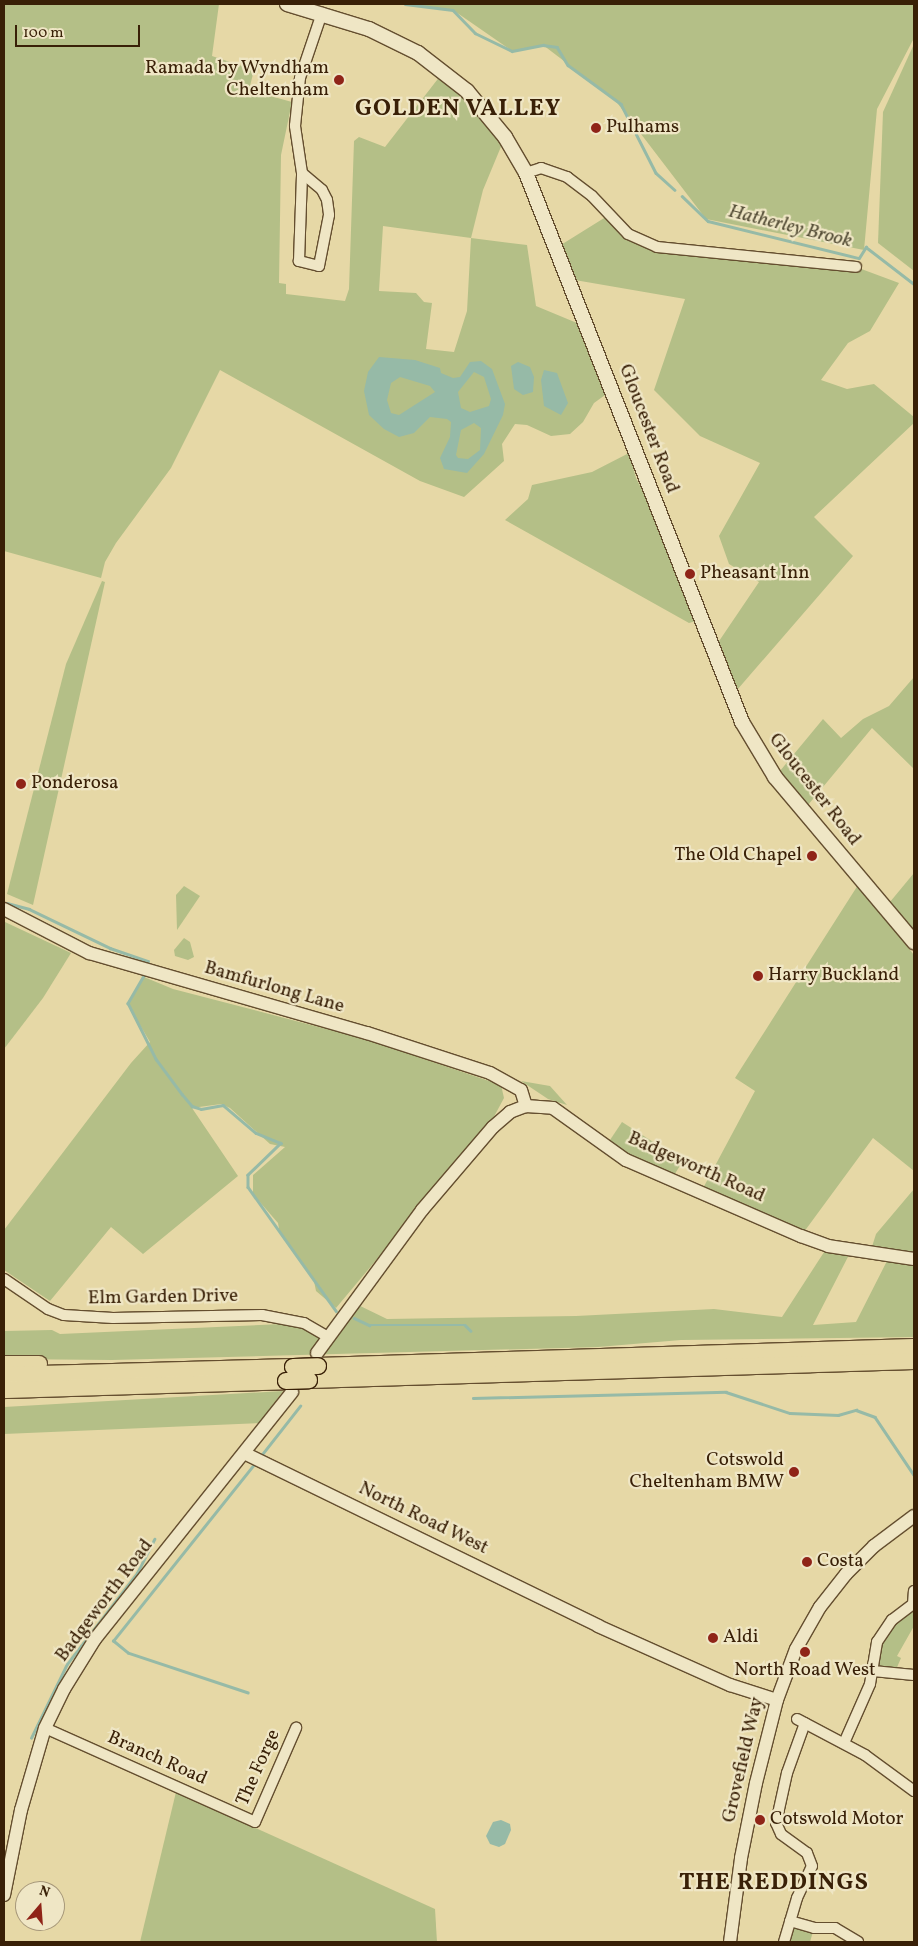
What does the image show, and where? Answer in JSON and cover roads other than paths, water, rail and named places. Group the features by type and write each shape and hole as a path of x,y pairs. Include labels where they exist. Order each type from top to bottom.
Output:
{"highway":[{"path":"4,1364 204,1370 291,1380 317,1359 914,1347"},
{"path":"4,1391 291,1380 914,1361"},
{"path":"4,1376 204,1370"}],"main road":[{"name":"Gloucester Road","path":"287,4 322,13 394,39 444,71 490,116 526,173 742,722 775,777 914,942"}],"street":[{"path":"302,173 322,190 327,200 330,215 319,266 299,261 302,173 295,126 300,78 322,13"},
{"path":"526,173 541,168 567,177 592,196 621,228 650,245 856,267"},
{"name":"Bamfurlong Lane","path":"4,911 89,953 367,1033 490,1073 521,1090 526,1106"},
{"path":"317,1359 328,1337 422,1210 510,1112 526,1106"},
{"name":"Badgeworth Road","path":"526,1106 552,1108 626,1160 802,1236 828,1246 914,1259"},
{"name":"Elm Garden Drive","path":"4,1279 48,1309 64,1315 113,1318 270,1315 304,1323 328,1337"},
{"name":"Badgeworth Road","path":"4,1895 21,1810 46,1728 64,1689 95,1639 246,1454 291,1380"},
{"name":"North Road West","path":"246,1454 598,1626 730,1685 777,1700"},
{"name":"Grovefield Way","path":"730,1942 751,1809 777,1700 796,1648 831,1591 874,1546 914,1516"},
{"path":"844,1742 865,1698 873,1671 874,1653 882,1633 892,1620 914,1605 914,1591"},
{"path":"873,1671 914,1675"},
{"path":"784,1942 790,1921 810,1874 811,1862 807,1853 781,1834 776,1818 801,1721 844,1742 914,1791"},
{"name":"Branch Road","path":"46,1728 255,1822"},
{"name":"The Forge","path":"255,1822 296,1728"},
{"path":"790,1921 814,1928 835,1928 858,1942"}],"waterway":[{"name":"Hatherley Brook","path":"405,4 453,10 475,33 512,51 543,45 557,47 568,65 621,104 656,173 675,190"},
{"name":"Hatherley Brook","path":"682,196 708,221 859,258 866,247 914,284"},
{"path":"7,903 29,909 110,948 148,961 148,967"},
{"path":"145,974 128,1003 156,1059 182,1094 192,1106 201,1109 223,1105 256,1133 281,1143 248,1175 248,1187 336,1311"},
{"path":"354,1318 369,1325 465,1325 471,1331"},
{"path":"473,1398 726,1392 790,1413 838,1415 856,1410 875,1417 914,1475"},
{"path":"260,1457 300,1406"},
{"path":"248,1693 128,1653 113,1641 255,1463"},
{"path":"31,1738 67,1664 137,1573 154,1539"}],"place":[{"name":"Ramada by Wyndham Cheltenham","path":"339,80"},
{"name":"Pulhams","path":"596,128"},
{"name":"Pheasant Inn","path":"690,574"},
{"name":"Ponderosa","path":"21,784"},
{"name":"The Old Chapel","path":"812,856"},
{"name":"Harry Buckland","path":"758,976"},
{"name":"Cotswold Cheltenham BMW","path":"794,1472"},
{"name":"Costa","path":"807,1562"},
{"name":"Aldi","path":"713,1638"},
{"name":"North Road West","path":"805,1652"},
{"name":"Cotswold Motor","path":"760,1820"}],"district":[{"name":"GOLDEN VALLEY","path":"458,110"},
{"name":"THE REDDINGS","path":"774,1884"}]}
